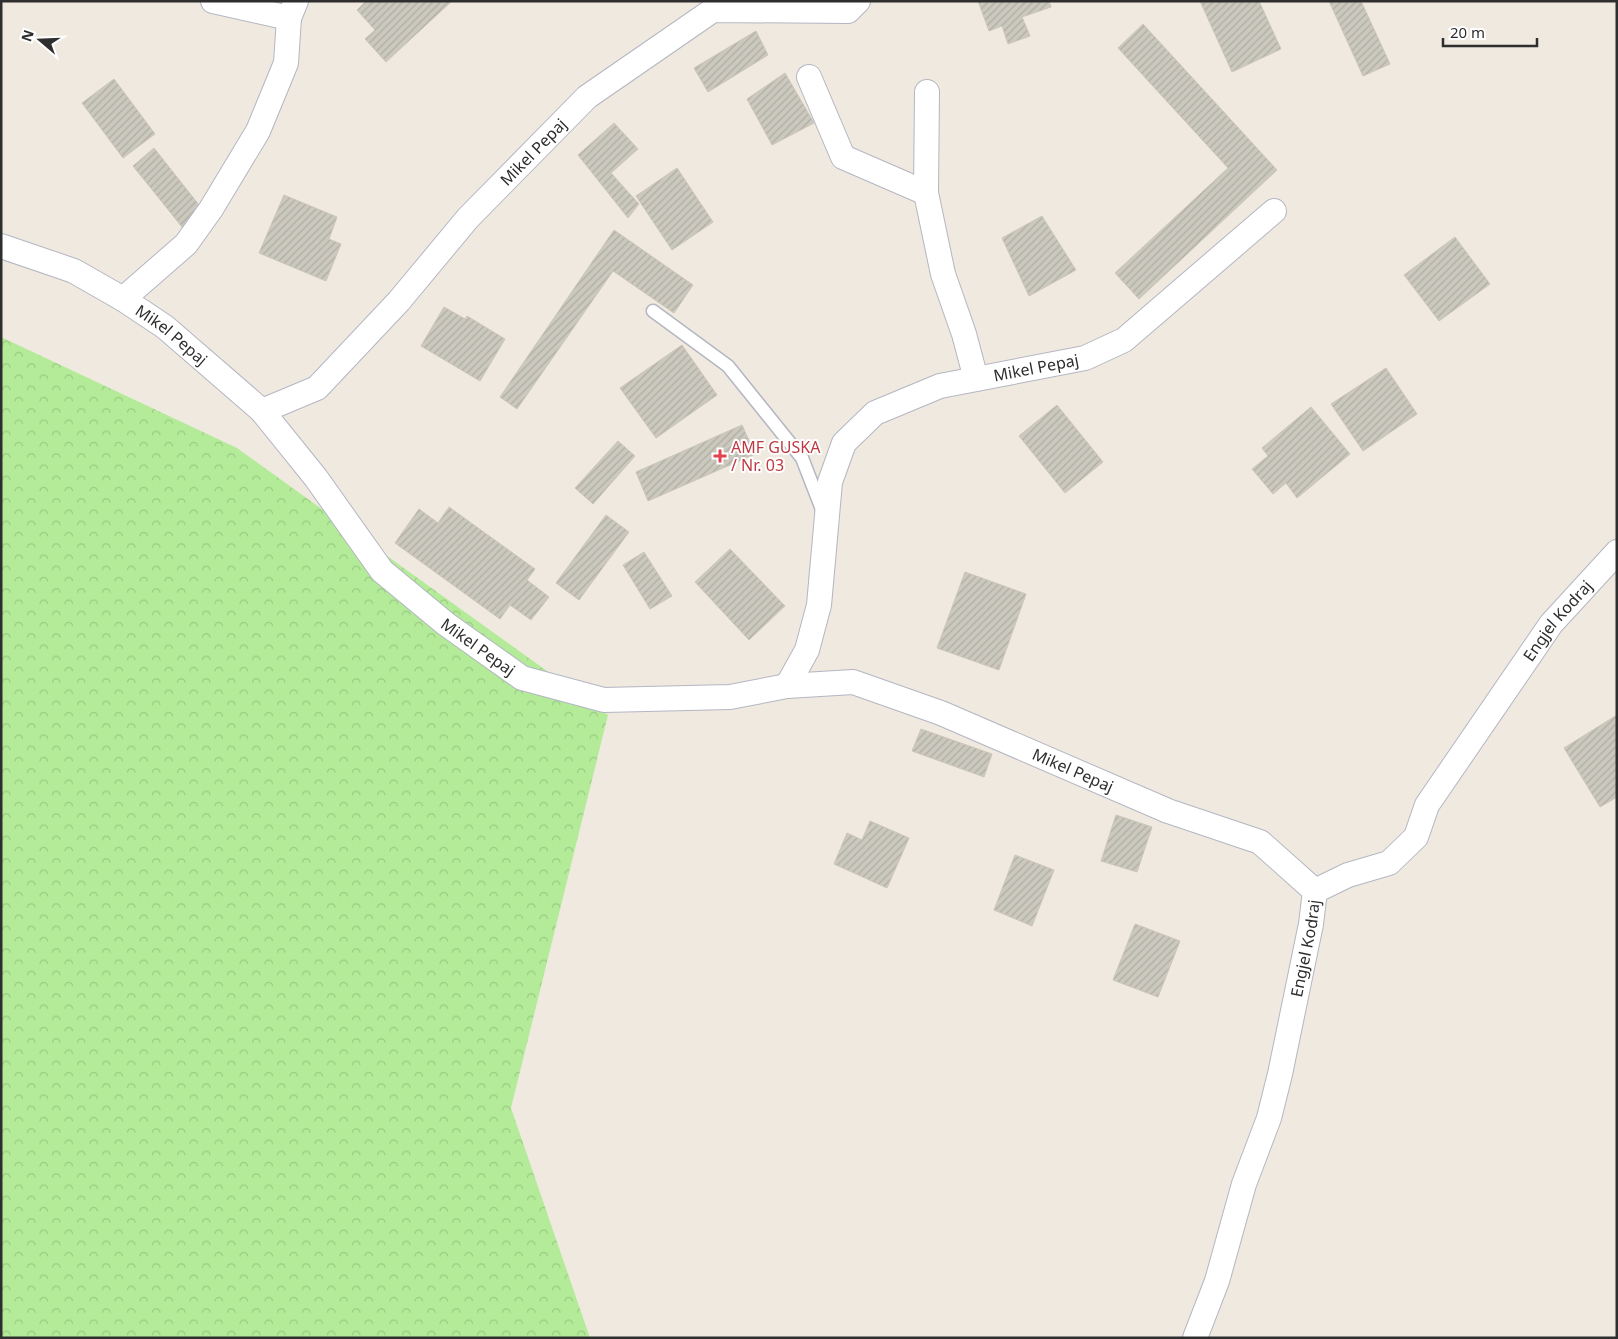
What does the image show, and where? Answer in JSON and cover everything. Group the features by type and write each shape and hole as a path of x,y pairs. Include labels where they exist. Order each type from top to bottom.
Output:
{"street":[{"path":"213,1 292,10"},
{"name":"Mikel Pepaj","path":"262,411 317,388 399,301 468,218 587,97 697,21 713,10 848,11 858,1"},
{"name":"Mikel Pepaj","path":"123,299 186,244 211,210 258,131 286,63 292,10"},
{"path":"809,77 843,157 926,193"},
{"path":"926,92 926,193 943,274 964,334 976,379"},
{"name":"Mikel Pepaj","path":"786,686 807,650 819,606 830,482 844,443 875,413 940,386 1085,358 1124,340 1274,211"},
{"name":"Mikel Pepaj","path":"1,246 74,271 123,299 165,327 262,411 316,478 382,571 446,624 522,678 604,700 730,697 786,686 853,682 941,713 1168,811 1260,842 1316,891"},
{"name":"Engjel Kodraj","path":"1195,1338 1217,1281 1244,1184 1269,1118 1280,1074 1316,891 1348,875 1389,863 1416,837 1427,805 1551,624 1617,552"}],"lane":[{"name":"Mikel Pepaj","path":"653,311 728,366 802,458 827,522"}],"green space":[{"path":"1,337 237,448 608,715 511,1108 590,1338 1,1338"}],"building":[{"path":"366,1 452,1 386,62 365,39 375,30 357,10"},
{"path":"978,1 1049,1 1051,7 1022,17 1030,36 1008,44 1002,26 989,31"},
{"path":"1200,1 1259,1 1281,49 1232,72"},
{"path":"1329,1 1361,1 1390,64 1363,76"},
{"path":"1143,24 1277,170 1139,299 1115,273 1228,168 1118,48"},
{"path":"756,31 768,55 708,92 694,68"},
{"path":"785,73 814,123 772,145 747,99"},
{"path":"114,79 155,134 123,158 82,103"},
{"path":"614,123 638,149 611,173 639,204 628,218 578,155"},
{"path":"154,148 203,210 182,227 133,166"},
{"path":"677,168 713,222 672,250 636,196"},
{"path":"284,195 337,217 329,239 341,244 326,281 259,253"},
{"path":"1042,216 1076,270 1029,296 1002,238"},
{"path":"614,230 693,285 674,313 613,271 517,409 500,397"},
{"path":"1455,237 1490,284 1439,321 1404,275"},
{"path":"444,307 465,319 467,316 505,339 480,381 421,346"},
{"path":"682,345 717,395 656,438 620,388"},
{"path":"1386,368 1417,414 1363,451 1331,404"},
{"path":"1057,405 1103,462 1065,493 1019,436"},
{"path":"1311,407 1350,454 1297,498 1286,483 1273,494 1252,469 1268,456 1262,448"},
{"path":"742,425 755,454 648,501 636,472"},
{"path":"618,441 635,456 593,504 575,488"},
{"path":"449,507 535,569 527,580 549,597 531,620 510,605 500,619 395,543 419,509 438,523"},
{"path":"606,515 629,532 579,600 556,583"},
{"path":"730,549 785,606 749,640 695,582"},
{"path":"644,552 672,596 650,609 623,565"},
{"path":"965,572 1026,594 999,670 937,648"},
{"path":"1617,715 1617,797 1600,807 1564,748"},
{"path":"921,729 992,754 984,777 912,751"},
{"path":"1116,815 1152,827 1137,872 1101,861"},
{"path":"870,821 909,838 887,888 834,864 847,833 862,840"},
{"path":"1015,855 1054,870 1032,926 994,910"},
{"path":"1135,924 1180,941 1158,997 1113,980"}],"place":[{"name":"AMF GUSKA / Nr. 03","path":"720,456"}]}
